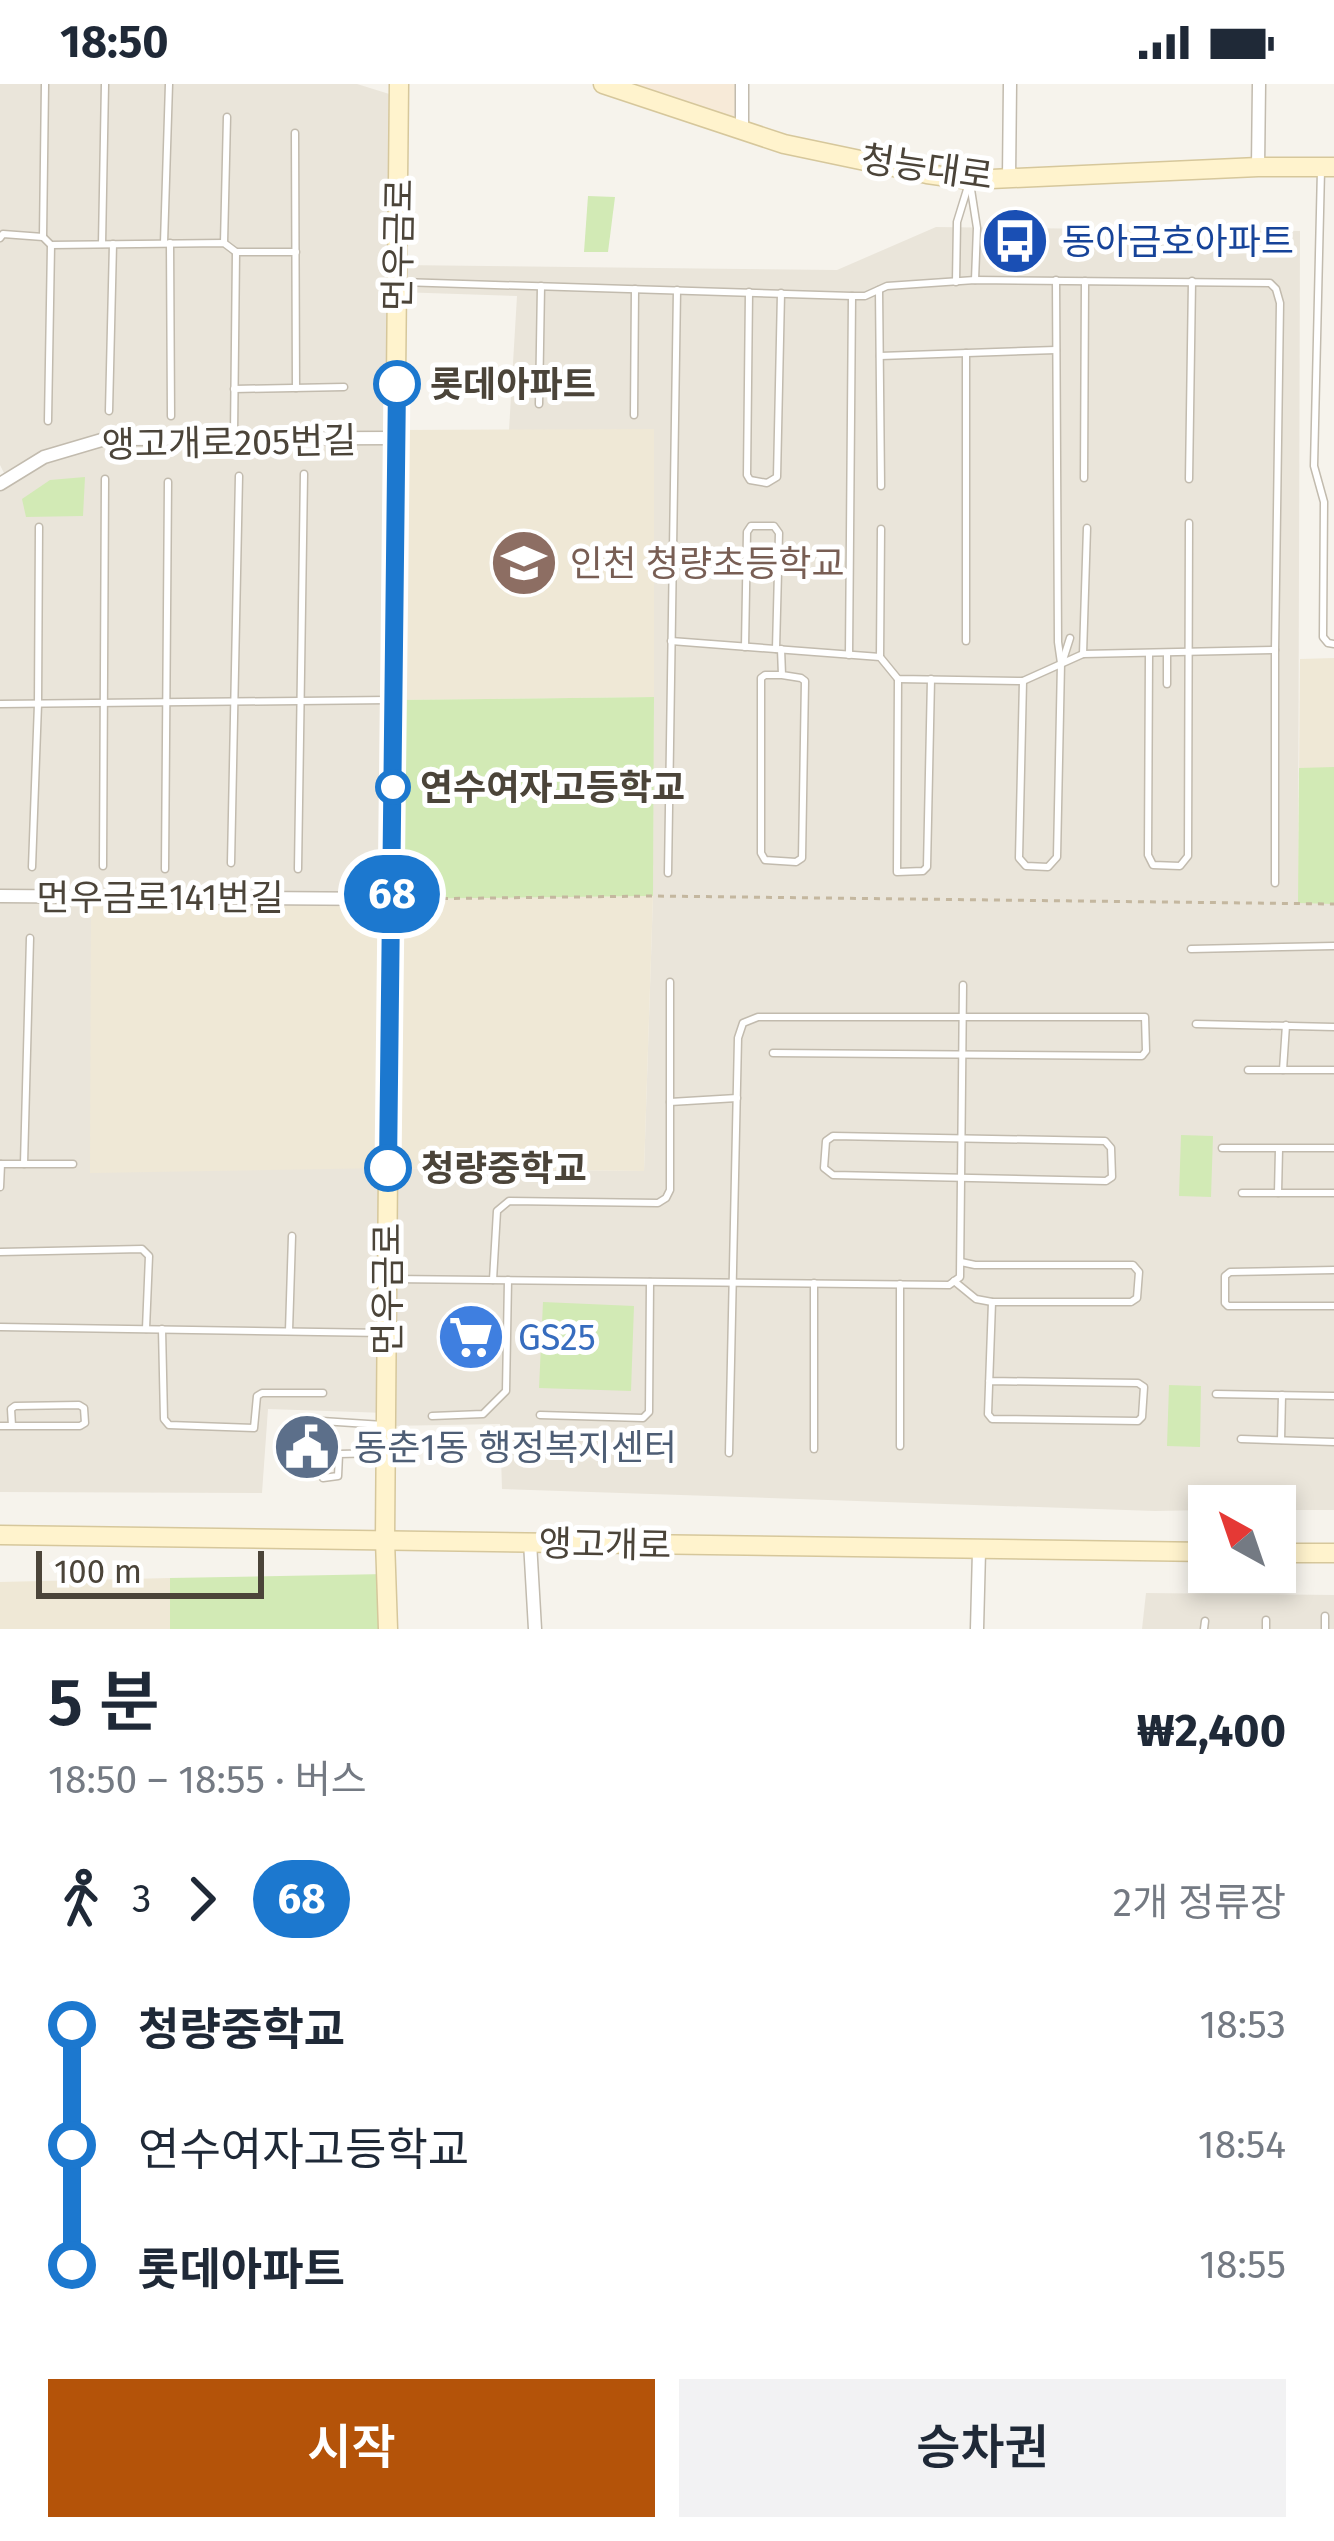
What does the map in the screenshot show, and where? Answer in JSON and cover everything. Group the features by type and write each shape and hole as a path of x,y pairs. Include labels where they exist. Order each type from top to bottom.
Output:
{"main road":[{"name":"먼우금로","path":"388,1629 385,1540 399,84"},
{"name":"청능대로","path":"603,84 784,144 970,180 1328,167"},
{"name":"앵고개로","path":"0,1535 1188,1552"},
{"path":"1296,1552 1334,1553"}],"street":[{"path":"742,84 742,130"},
{"path":"1009,178 1010,84"},
{"path":"1258,167 1259,84"},
{"name":"앵고개로205번길","path":"0,484 44,457 105,439 396,438"},
{"name":"먼우금로141번길","path":"0,896 392,899"},
{"path":"530,1542 535,1629"},
{"path":"977,1629 979,1551"}],"lane":[{"path":"43,237 45,84"},
{"path":"102,244 105,84"},
{"path":"169,84 170,416"},
{"path":"224,243 226,117"},
{"path":"295,133 296,388"},
{"path":"1328,167 1314,466 1324,502 1323,637 1334,644"},
{"path":"970,180 977,228 975,280"},
{"path":"956,282 957,223 970,180"},
{"path":"1,233 43,237 51,245 48,421"},
{"path":"51,245 224,243 236,252 296,252"},
{"path":"109,411 112,244"},
{"path":"234,439 236,252"},
{"path":"398,281 852,296 887,286 975,280 1270,283 1280,303 1275,883"},
{"path":"1023,681 1019,858 1026,866 1048,867 1057,856 1061,663 1056,280"},
{"path":"1084,478 1085,281"},
{"path":"1189,479 1192,281"},
{"path":"539,404 541,286"},
{"path":"634,415 635,289"},
{"path":"668,873 677,290"},
{"path":"879,290 881,486"},
{"path":"749,292 747,475 767,483 777,477 781,293"},
{"path":"848,655 852,296"},
{"path":"880,356 1056,350"},
{"path":"966,353 966,640"},
{"path":"234,389 344,387"},
{"path":"298,868 304,474"},
{"path":"231,863 238,476"},
{"path":"103,866 105,479"},
{"path":"165,868 168,482"},
{"path":"1149,654 1148,855 1153,865 1180,866 1188,856 1189,523"},
{"path":"745,646 747,532 752,526 774,526 779,533 782,675"},
{"path":"32,866 39,527"},
{"path":"1083,654 1088,528"},
{"path":"881,529 880,657 898,679 897,872 927,867 931,679"},
{"path":"1324,563 1334,563"},
{"path":"1323,603 1334,603"},
{"path":"1061,663 1070,638"},
{"path":"671,641 880,657"},
{"path":"898,679 1023,681 1083,654 1275,650"},
{"path":"1167,654 1167,684"},
{"path":"782,675 805,682 802,858 796,862 765,860 761,854 761,678 782,675"},
{"path":"0,704 393,700"},
{"path":"24,1164 30,938"},
{"path":"1191,949 1334,946"},
{"path":"493,1280 496,1211 502,1204 658,1203 666,1198 670,1190 670,982"},
{"path":"388,1279 949,1285 960,1277 963,985"},
{"path":"729,1454 738,1038 743,1023 758,1017 1145,1016 1146,1051 1142,1056 773,1053"},
{"path":"1196,1024 1334,1028"},
{"path":"1283,1070 1286,1025"},
{"path":"1248,1070 1334,1070"},
{"path":"670,1102 737,1098"},
{"path":"833,1136 961,1138 1105,1142 1111,1148 1112,1177 1106,1181 833,1175 824,1168 826,1141 833,1136"},
{"path":"1222,1148 1334,1148"},
{"path":"1278,1193 1280,1148"},
{"path":"0,1187 1,1164 73,1164"},
{"path":"1242,1193 1334,1193"},
{"path":"289,1331 292,1236"},
{"path":"0,1252 142,1250 149,1256 146,1329"},
{"path":"954,1281 976,1299 992,1302 1131,1302 1137,1298 1139,1272 1133,1265 960,1262"},
{"path":"1334,1270 1230,1272 1225,1276 1228,1306 1334,1306"},
{"path":"432,1416 483,1414 506,1390 508,1280"},
{"path":"540,1415 643,1418 649,1412 650,1282"},
{"path":"814,1283 814,1449"},
{"path":"900,1284 900,1446"},
{"path":"989,1381 1138,1384 1144,1388 1142,1417 1138,1421 992,1419 988,1414 989,1381 992,1302"},
{"path":"0,1327 387,1333"},
{"path":"162,1329 164,1419 169,1425 254,1428 256,1396 323,1393"},
{"path":"1216,1394 1334,1396"},
{"path":"1281,1441 1282,1395"},
{"path":"0,1426 12,1426 80,1426 85,1423 84,1408 15,1406 12,1426"},
{"path":"315,1424 386,1426"},
{"path":"1241,1439 1334,1442"},
{"path":"322,1478 338,1476 339,1454 386,1453"},
{"path":"1325,1616 1325,1629"}],"path":[{"path":"392,899 653,896 1334,904"}],"shaded area":[{"path":"0,84 357,84 399,97 399,265 837,270 936,227 1300,231 1298,901 1334,902 1334,1510 1296,1510 1296,1485 1188,1485 1188,1510 1155,1511 502,1489 500,1424 386,1426 386,1413 268,1409 262,1493 0,1492 0,484 7,479 0,465","holes":["398,292 517,296 509,430 654,430 653,896 644,1171 389,1168"]},
{"path":"602,84 742,84 742,130"},
{"name":"인천 청량초등학교","path":"654,429 654,697 393,700 396,430"},
{"path":"1334,658 1334,904 1298,903 1300,659"},
{"path":"653,896 644,1171 388,1168 90,1173 91,897"},
{"path":"170,1578 170,1629 0,1629 0,1582"},
{"path":"1146,1593 1334,1595 1334,1629 1142,1629"}],"green space":[{"path":"588,196 615,197 608,252 584,252"},
{"path":"85,477 83,516 26,517 22,499 50,480"},
{"path":"654,697 653,896 392,899 393,700"},
{"path":"1334,767 1334,904 1298,903 1299,768"},
{"path":"1181,1135 1213,1136 1211,1197 1179,1196"},
{"path":"543,1302 634,1306 631,1391 539,1388"},
{"path":"1169,1385 1201,1386 1200,1447 1167,1446"},
{"path":"386,1574 388,1629 170,1629 170,1578"}],"bus line":[{"name":"68","path":"388,1168 397,384"}],"place":[{"name":"동아금호아파트","path":"1015,241"},
{"name":"롯데아파트","path":"397,384"},
{"name":"인천 청량초등학교","path":"524,563"},
{"name":"연수여자고등학교","path":"393,787"},
{"name":"청량중학교","path":"388,1168"},
{"name":"GS25","path":"471,1337"},
{"name":"동춘1동 행정복지센터","path":"307,1447"}]}
